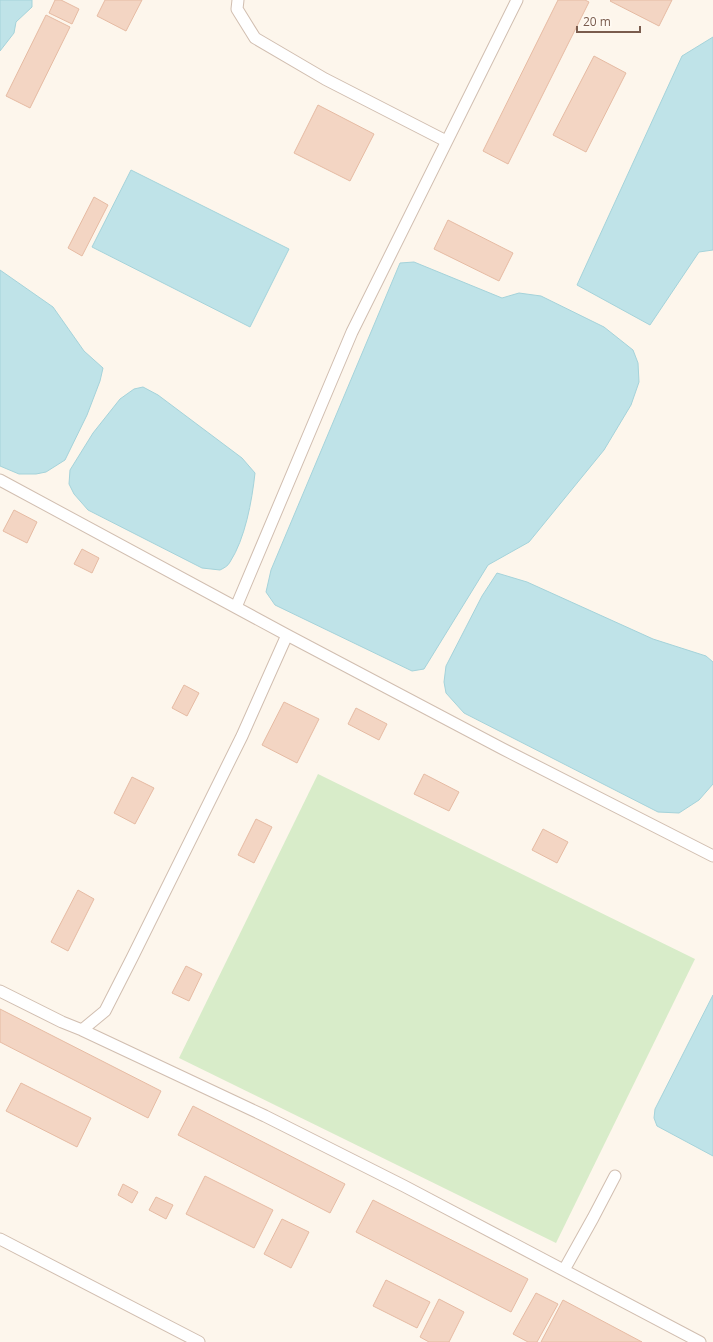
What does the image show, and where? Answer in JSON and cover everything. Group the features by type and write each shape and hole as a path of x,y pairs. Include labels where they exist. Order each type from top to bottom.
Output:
{"lane":[{"path":"238,0 237,9 255,38 325,79 446,141"},
{"path":"236,607 352,332 516,0"},
{"path":"0,480 287,635 503,749 713,856"},
{"path":"82,1030 105,1011 242,736 287,635"},
{"path":"0,991 62,1022 265,1116 404,1186 700,1342"},
{"path":"564,1270 615,1176"},
{"path":"0,1238 199,1342"}],"green space":[{"path":"318,774 695,959 556,1243 179,1058"}],"water":[{"path":"0,0 32,0 32,7 16,22 14,33 0,51"},
{"path":"713,37 713,250 699,252 650,325 577,285 682,56"},
{"path":"131,170 289,249 250,327 92,247"},
{"path":"414,262 502,298 519,293 541,296 604,327 633,350 638,363 639,382 631,405 604,450 529,542 488,565 424,669 412,671 275,605 266,592 271,570 400,263"},
{"path":"0,270 53,307 84,351 103,368 100,381 87,415 65,460 46,472 36,474 19,474 0,466"},
{"path":"143,387 158,395 242,458 255,473 250,507 244,531 229,563 226,567 220,570 202,568 88,510 74,494 69,484 70,470 93,433 120,399 134,389"},
{"path":"497,573 527,582 653,639 706,656 713,662 713,784 699,800 679,813 658,812 464,713 446,693 444,682 446,666 482,596"},
{"path":"713,995 713,1156 657,1126 654,1118 655,1109"}],"building":[{"path":"55,0 61,0 79,9 72,24 49,13"},
{"path":"105,0 142,0 126,31 97,16"},
{"path":"558,0 585,0 589,2 508,164 483,151"},
{"path":"672,0 659,26 610,1"},
{"path":"46,15 70,27 30,108 6,96"},
{"path":"594,56 626,73 586,152 553,135"},
{"path":"318,105 374,134 350,181 294,153"},
{"path":"94,197 108,205 82,256 68,248"},
{"path":"448,220 513,253 499,281 434,249"},
{"path":"14,510 37,522 27,543 3,531"},
{"path":"82,549 99,558 92,573 74,564"},
{"path":"184,685 199,693 187,716 172,708"},
{"path":"284,702 319,719 297,763 262,745"},
{"path":"356,708 387,724 379,740 348,724"},
{"path":"424,774 459,792 449,811 414,794"},
{"path":"132,777 154,788 135,824 114,813"},
{"path":"256,819 272,827 254,863 238,855"},
{"path":"543,829 568,842 557,863 532,850"},
{"path":"78,890 94,899 68,951 51,942"},
{"path":"186,966 202,974 189,1001 172,993"},
{"path":"0,1009 161,1091 148,1118 0,1042"},
{"path":"21,1083 91,1118 77,1147 6,1111"},
{"path":"193,1106 345,1184 330,1213 178,1135"},
{"path":"205,1176 273,1210 254,1248 186,1214"},
{"path":"123,1184 138,1192 132,1203 118,1195"},
{"path":"156,1197 173,1205 166,1219 149,1210"},
{"path":"373,1200 528,1279 511,1312 356,1232"},
{"path":"282,1219 309,1232 291,1268 264,1254"},
{"path":"386,1280 430,1302 417,1328 373,1306"},
{"path":"536,1293 558,1304 537,1342 528,1342 513,1334"},
{"path":"439,1299 464,1312 449,1342 429,1342 420,1337"},
{"path":"563,1300 642,1342 541,1342"}]}
